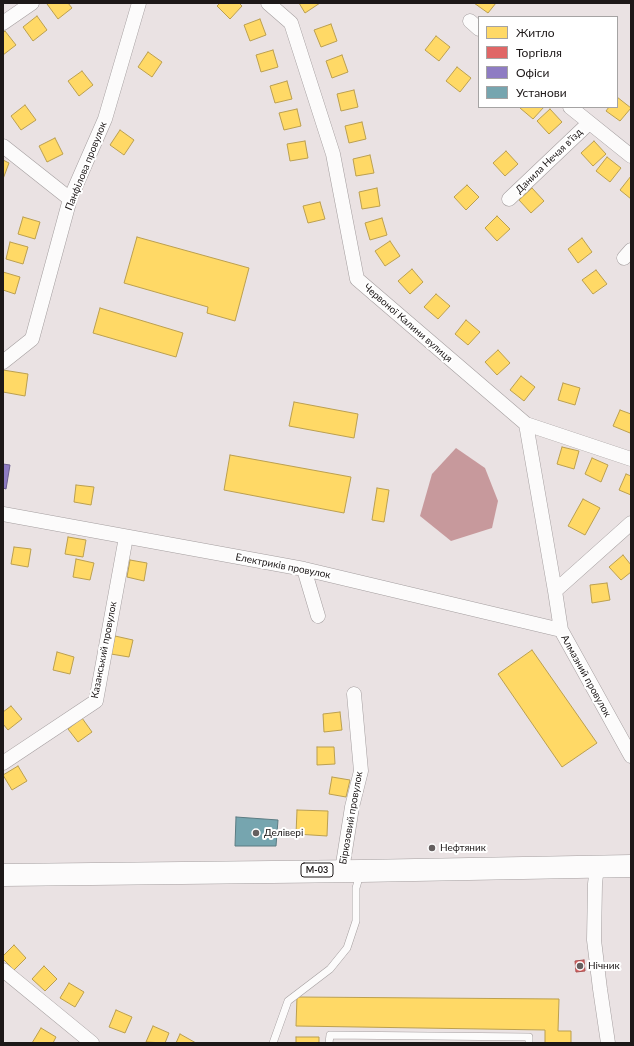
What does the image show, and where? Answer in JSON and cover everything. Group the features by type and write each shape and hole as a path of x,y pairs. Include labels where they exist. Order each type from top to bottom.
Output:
{"highway":[{"name":"М-03","path":"3,875 597,866 630,862"}],"street":[{"path":"3,23 32,3"},
{"name":"Панфілова провулок","path":"3,362 32,339 70,200 106,119 140,3"},
{"name":"Червоної Калини вулиця","path":"268,3 291,23 333,154 357,279 526,424 631,459"},
{"path":"571,108 631,156"},
{"name":"Данила Нечая в’їзд","path":"509,199 589,123"},
{"path":"3,146 70,200"},
{"name":"Алмазний провулок","path":"526,424 561,630 631,756"},
{"name":"Електриків провулок","path":"3,514 304,569 561,630"},
{"path":"555,591 631,523"},
{"name":"Казанський провулок","path":"3,763 96,701 126,537"},
{"path":"304,569 318,616"},
{"name":"Бірюзовий провулок","path":"351,870 352,807 361,771 354,694"},
{"path":"597,866 595,884 594,940 608,1043"},
{"path":"3,970 92,1043"}],"lane":[{"path":"273,1043 288,1001 330,969 347,948 356,920 356,888 351,870"},
{"path":"329,1043 330,1035 476,1040 530,1037 529,1043"}],"shaded area":[{"path":"456,448 485,468 498,501 492,528 451,541 420,516 432,474"}],"building: Житло":[{"path":"68,3 72,8 58,19 47,4"},
{"path":"220,3 239,3 242,6 230,19 217,6"},
{"path":"299,3 320,3 305,13"},
{"path":"474,3 496,3 488,13"},
{"path":"37,16 47,30 33,41 23,27"},
{"path":"260,19 266,35 250,41 244,25"},
{"path":"331,24 337,41 321,47 314,30"},
{"path":"5,31 16,45 3,55 3,33"},
{"path":"436,36 450,47 439,61 425,50"},
{"path":"273,50 278,67 261,72 256,55"},
{"path":"148,52 162,62 152,77 138,67"},
{"path":"342,55 348,72 332,78 326,61"},
{"path":"457,67 471,78 460,92 446,81"},
{"path":"82,71 93,85 79,96 68,81"},
{"path":"287,81 292,99 275,103 270,86"},
{"path":"354,90 358,107 341,111 337,94"},
{"path":"618,98 631,108 620,121 606,111 608,108 618,108"},
{"path":"25,105 36,120 21,130 11,116"},
{"path":"520,108 543,108 533,119"},
{"path":"297,109 301,126 284,130 279,113"},
{"path":"550,109 562,122 549,134 537,121"},
{"path":"362,122 366,139 349,143 345,126"},
{"path":"120,130 134,140 124,155 110,145"},
{"path":"55,138 63,154 47,162 39,146"},
{"path":"305,141 308,158 290,161 287,144"},
{"path":"594,141 606,154 593,166 581,153"},
{"path":"506,151 518,164 505,176 493,163"},
{"path":"370,155 374,173 356,176 353,159"},
{"path":"607,157 621,168 610,182 596,171"},
{"path":"3,160 9,163 3,179"},
{"path":"631,176 631,199 620,190"},
{"path":"467,185 479,197 466,210 454,197"},
{"path":"377,188 380,206 362,209 359,192"},
{"path":"532,188 544,201 531,213 519,200"},
{"path":"320,202 325,219 308,223 303,206"},
{"path":"497,216 510,229 497,241 485,228"},
{"path":"23,217 40,222 35,239 18,234"},
{"path":"382,218 387,235 370,240 365,223"},
{"path":"137,237 249,268 235,321 207,313 208,307 124,283"},
{"path":"582,238 592,252 578,263 568,249"},
{"path":"390,241 400,256 385,266 375,251"},
{"path":"10,242 28,247 23,264 6,259"},
{"path":"412,269 423,282 410,294 398,281"},
{"path":"596,270 607,284 593,294 582,280"},
{"path":"3,272 20,277 15,294 3,290"},
{"path":"436,294 450,306 438,319 424,307"},
{"path":"100,308 183,333 176,357 93,333"},
{"path":"466,320 480,332 468,345 455,334"},
{"path":"498,350 510,363 497,375 485,362"},
{"path":"3,370 28,374 25,396 3,392"},
{"path":"521,376 535,387 524,401 510,390"},
{"path":"563,383 580,388 575,405 558,400"},
{"path":"294,402 358,414 354,438 289,426"},
{"path":"620,410 631,414 630,433 613,426"},
{"path":"562,447 579,451 574,469 557,464"},
{"path":"230,455 351,477 344,513 224,490"},
{"path":"592,458 608,465 601,482 585,474"},
{"path":"626,474 631,476 631,495 619,490"},
{"path":"76,485 94,487 91,505 74,502"},
{"path":"377,488 389,490 384,522 372,520"},
{"path":"583,499 600,508 585,535 568,526"},
{"path":"68,537 86,540 83,557 65,554"},
{"path":"14,547 31,549 28,567 11,564"},
{"path":"623,555 631,565 631,572 621,580 609,567"},
{"path":"76,559 94,563 90,580 73,577"},
{"path":"130,560 147,563 144,581 127,577"},
{"path":"607,583 610,600 592,603 590,585"},
{"path":"115,636 133,640 129,657 111,654"},
{"path":"532,650 597,743 562,767 498,674"},
{"path":"57,652 74,657 70,674 53,670"},
{"path":"11,706 22,719 8,730 3,724 3,712"},
{"path":"340,712 342,730 324,732 323,714"},
{"path":"82,718 92,732 78,742 68,729"},
{"path":"317,747 334,747 335,764 317,765"},
{"path":"18,766 27,781 12,790 3,775"},
{"path":"332,777 350,780 346,797 329,794"},
{"path":"297,810 328,811 327,836 296,834"},
{"path":"14,945 26,958 14,970 3,959 3,956"},
{"path":"44,966 57,979 45,991 32,979"},
{"path":"69,983 84,992 75,1007 60,998"},
{"path":"297,997 559,999 558,1031 571,1031 571,1043 545,1043 545,1030 296,1026"},
{"path":"116,1010 132,1017 125,1033 109,1027"},
{"path":"153,1026 169,1033 165,1043 146,1042"},
{"path":"41,1028 56,1037 53,1043 32,1043"},
{"path":"180,1034 196,1043 176,1043"},
{"path":"296,1037 319,1037 319,1043 296,1043"}],"building: Торгівля":[{"name":"Нічник","path":"584,960 585,971 576,972 575,961"}],"building: Офіси":[{"path":"3,464 10,465 6,489 3,488"}],"building: Установи":[{"name":"Делівері","path":"236,817 278,820 276,846 235,846"}],"place":[{"name":"Делівері","path":"256,833"},
{"name":"Нефтяник","path":"432,848"},
{"name":"Нічник","path":"580,966"}]}
